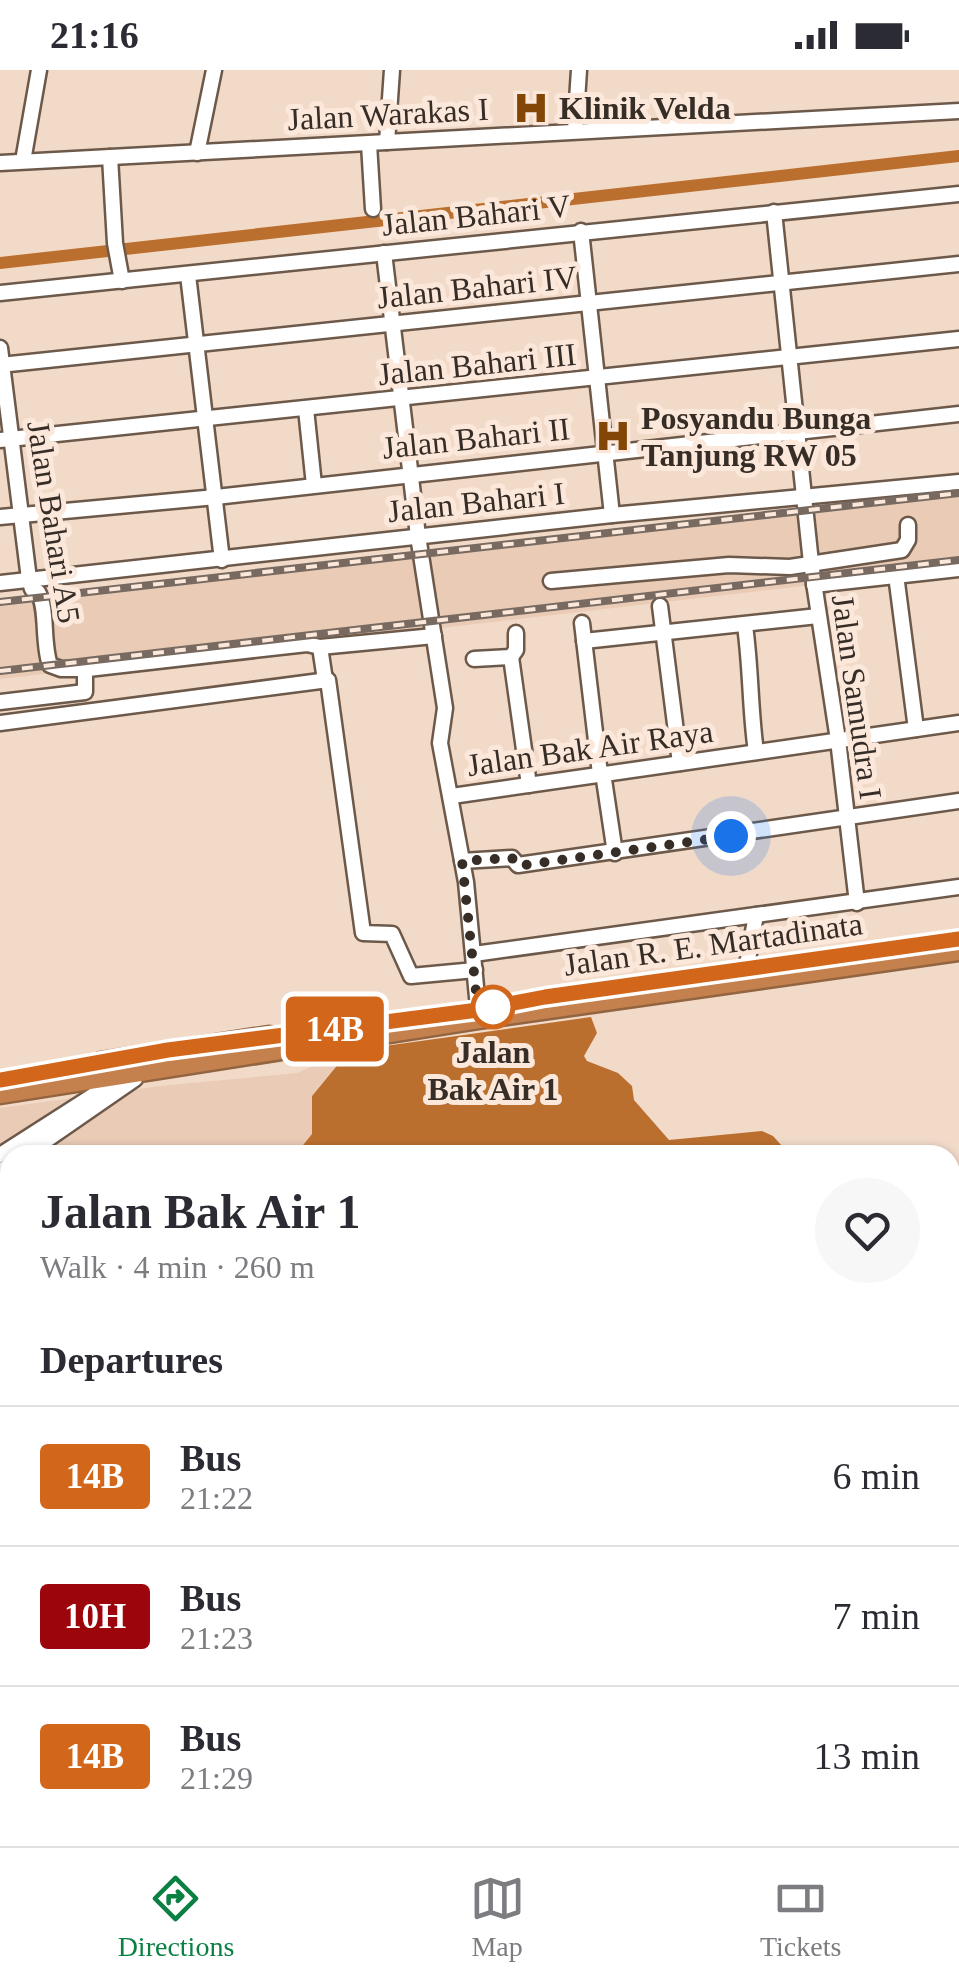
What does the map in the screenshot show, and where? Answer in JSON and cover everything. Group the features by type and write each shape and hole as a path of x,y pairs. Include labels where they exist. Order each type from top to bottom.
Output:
{"highway":[{"name":"Jalan R. E. Martadinata","path":"0,1080 747,975 959,939"},
{"name":"Jalan R. E. Martadinata","path":"747,975 959,950"},
{"name":"Jalan R. E. Martadinata","path":"0,1093 150,1061"}],"street":[{"path":"23,162 39,70"},
{"path":"197,152 214,70"},
{"path":"387,142 392,70"},
{"path":"574,131 579,70"},
{"name":"Jalan Warakas I","path":"0,162 959,111"},
{"path":"369,144 374,210"},
{"path":"110,157 119,273"},
{"name":"Jalan Bahari V","path":"0,294 119,273 188,274 959,194"},
{"name":"Jalan Samudra I","path":"774,212 811,563 838,740 857,903"},
{"path":"582,231 612,515"},
{"path":"384,254 418,536 446,714 440,743 452,796"},
{"name":"Jalan Bahari IV","path":"1,359 197,344 959,264"},
{"path":"188,274 222,560"},
{"name":"Jalan Bahari III","path":"6,439 959,339"},
{"name":"Jalan Bahari A5","path":"1,359 6,439 22,514 29,579 44,604 42,620 50,665 88,669"},
{"path":"306,409 314,485"},
{"name":"Jalan Bahari II","path":"0,516 216,497 959,414"},
{"name":"Jalan Bahari I","path":"0,583 612,515 959,482"},
{"path":"551,581 730,565 790,567 902,550 908,540 908,525"},
{"path":"814,586 959,569"},
{"path":"896,575 916,729"},
{"path":"660,606 680,763"},
{"path":"584,641 818,616"},
{"path":"582,623 616,853"},
{"path":"746,626 749,706 756,752"},
{"path":"516,632 516,650 511,657 529,785"},
{"path":"88,712 88,669 306,644 320,647 434,636"},
{"path":"320,647 325,680"},
{"path":"474,659 511,657"},
{"path":"0,723 330,682 362,930 366,934 392,934 412,976 475,970"},
{"path":"0,702 85,692"},
{"name":"Jalan Bak Air Raya","path":"478,1014 474,954 452,796 959,723"},
{"path":"462,861 512,858 518,866 959,801"},
{"path":"474,954 959,886"},
{"path":"747,975 756,915"},
{"path":"16,1145 150,1061"},
{"path":"38,1145 150,1061"}],"shaded area":[{"path":"959,490 959,568 0,679 0,598"},
{"path":"591,1017 597,1033 584,1056 587,1061 618,1073 632,1086 634,1100 669,1140 762,1131 781,1145 303,1145 312,1134 312,1096 349,1051"},
{"path":"349,1051 312,1095 312,1134 303,1145 0,1145 0,1108 160,1086 297,1073"}],"waterway":[{"path":"0,263 959,156"}],"railway":[{"path":"0,602 959,493"},
{"path":"0,671 959,560"}],"bus line":[{"name":"14B","path":"0,1080 168,1050 478,1010 545,997 959,939"}],"place":[{"name":"Klinik Velda","path":"531,108"},
{"name":"Posyandu Bunga Tanjung RW 05","path":"613,436"},
{"name":"Jalan Bak Air 1","path":"493,1007"}],"route":[{"path":"493,1007 478,1010 462,861 512,858 518,866 731,836"}]}
